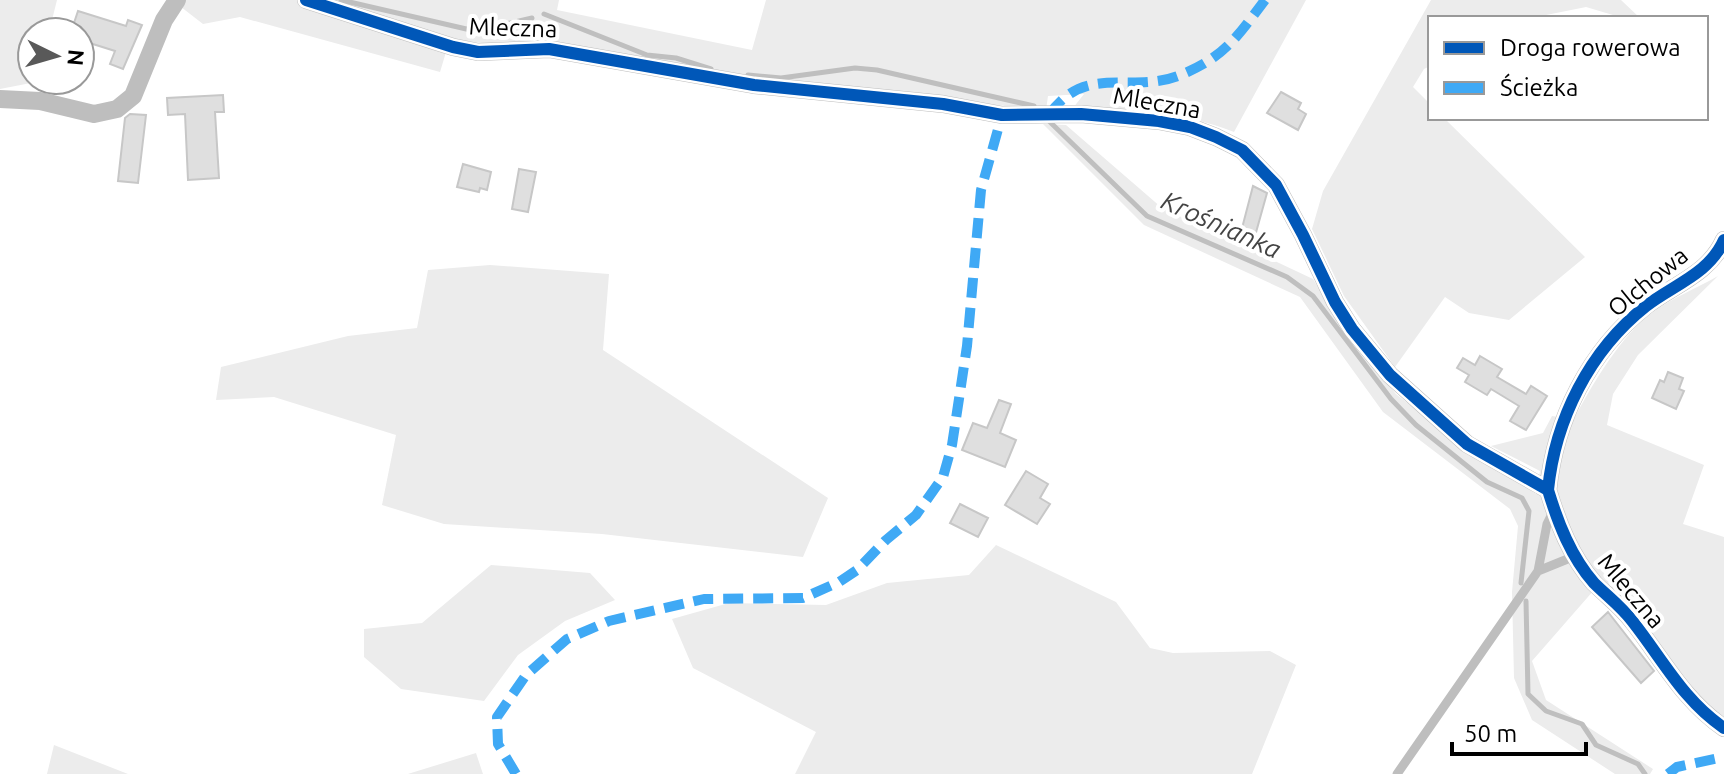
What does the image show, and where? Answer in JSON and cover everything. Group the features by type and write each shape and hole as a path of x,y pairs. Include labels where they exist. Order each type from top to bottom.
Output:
{"street":[{"path":"0,99 40,101 94,114 117,109 133,96 164,20 177,0"},
{"name":"Mleczna","path":"306,0 453,47 478,52 549,49 754,85 943,104 1002,115 1081,114 1159,121 1190,127 1242,150 1276,185 1335,302 1352,329 1390,375 1467,444 1548,490 1575,556 1593,582 1631,620 1685,695 1724,728"},
{"name":"Olchowa","path":"1548,490 1559,433 1573,396 1600,355 1625,325 1648,305 1701,270 1724,240"}],"lane":[{"path":"1397,774 1538,571 1547,524 1554,510"},
{"path":"1538,571 1575,556"}],"shaded area":[{"path":"0,0 57,0 53,16 16,16 16,86 0,89"},
{"path":"172,0 559,0 557,10 752,50 766,0 1306,0 1234,132 1175,116 1073,108 1084,94 1048,96 1046,110 894,95 450,39 440,72 240,17 203,24"},
{"path":"1431,0 1621,0 1638,16 1616,16 1586,7 1541,16 1428,16 1428,67 1413,87 1428,102 1428,120 1446,120 1585,257 1509,320 1469,313 1445,297 1395,367 1344,296 1312,229 1323,191"},
{"path":"1043,124 1066,125 1162,208 1313,279 1348,336 1396,394 1466,449 1536,494 1540,471 1491,446 1543,433 1552,416 1574,419 1608,362 1641,322 1668,303 1718,276 1638,355 1613,394 1607,425 1704,465 1683,524 1724,537 1724,718 1678,679 1594,590 1532,661 1546,700 1653,769 1650,774 1615,774 1532,720 1514,678 1512,592 1518,526 1510,509 1383,412 1300,297 1144,225"},
{"path":"490,265 609,274 603,350 828,498 803,557 602,534 444,524 382,505 396,435 274,397 216,400 221,367 348,336 417,328 428,270"},
{"path":"996,545 1116,602 1150,648 1173,653 1270,651 1296,665 1252,774 795,774 816,732 693,668 672,619 729,603 826,605 887,583 969,575"},
{"path":"491,565 590,573 615,600 565,621 518,655 484,701 401,689 364,657 364,629 422,623"},
{"path":"54,745 128,774 47,774"},
{"path":"476,753 483,774 408,774 411,773"}],"building":[{"path":"78,11 94,16 76,16"},
{"path":"96,17 126,26 128,20 142,25 123,69 110,64 115,51 96,45"},
{"path":"1281,92 1301,103 1298,109 1306,114 1298,130 1267,113"},
{"path":"223,95 224,112 215,112 219,178 188,180 185,114 168,115 167,98"},
{"path":"130,114 146,115 138,183 118,181 125,118"},
{"path":"463,164 491,172 487,190 480,188 479,192 457,187"},
{"path":"519,169 536,172 528,212 512,209"},
{"path":"1253,186 1267,193 1255,236 1241,232"},
{"path":"1480,356 1502,369 1497,377 1526,394 1531,386 1547,396 1526,430 1510,421 1519,406 1491,389 1487,395 1465,382 1469,375 1457,368 1463,358 1475,365"},
{"path":"1668,372 1683,378 1679,389 1684,391 1676,409 1652,398 1660,380 1664,382"},
{"path":"999,400 1011,404 1000,433 1016,440 1005,467 962,450 973,423 987,428"},
{"path":"1026,471 1048,484 1040,498 1050,504 1037,524 1005,505"},
{"path":"960,504 988,518 978,537 950,523"},
{"path":"1608,612 1654,671 1641,683 1592,627"}],"waterway":[{"name":"Krośnianka","path":"341,0 475,31 532,18"},
{"name":"Krośnianka","path":"544,14 647,55 676,58 711,69"},
{"name":"Krośnianka","path":"748,75 781,78 855,68 877,70 1034,106"},
{"name":"Krośnianka","path":"1050,122 1147,216 1287,277 1313,296 1391,399 1416,425 1487,482 1522,498 1529,511 1521,583"},
{"name":"Krośnianka","path":"1526,601 1528,694 1546,711 1582,724 1596,745 1638,764 1645,774"}],"marked path":[{"path":"1049,115 1063,99 1093,85 1160,81 1194,69 1228,45 1265,0"},
{"path":"516,774 498,744 497,717 526,675 567,639 609,621 704,599 803,598 857,570 916,515 943,477 952,445 967,346 981,190 1002,115"},
{"path":"1668,774 1677,767 1724,757"}],"cycle path":[{"path":"306,0 453,47 478,52 549,49 754,85 943,104 1002,115 1081,114 1159,121 1190,127 1242,150 1276,185 1335,302 1352,329 1390,375 1467,444 1548,490 1566,539 1586,573 1629,617 1685,692 1724,728"},
{"path":"1548,490 1558,438 1578,389 1592,366 1626,324 1646,306 1700,270 1724,240"}]}
